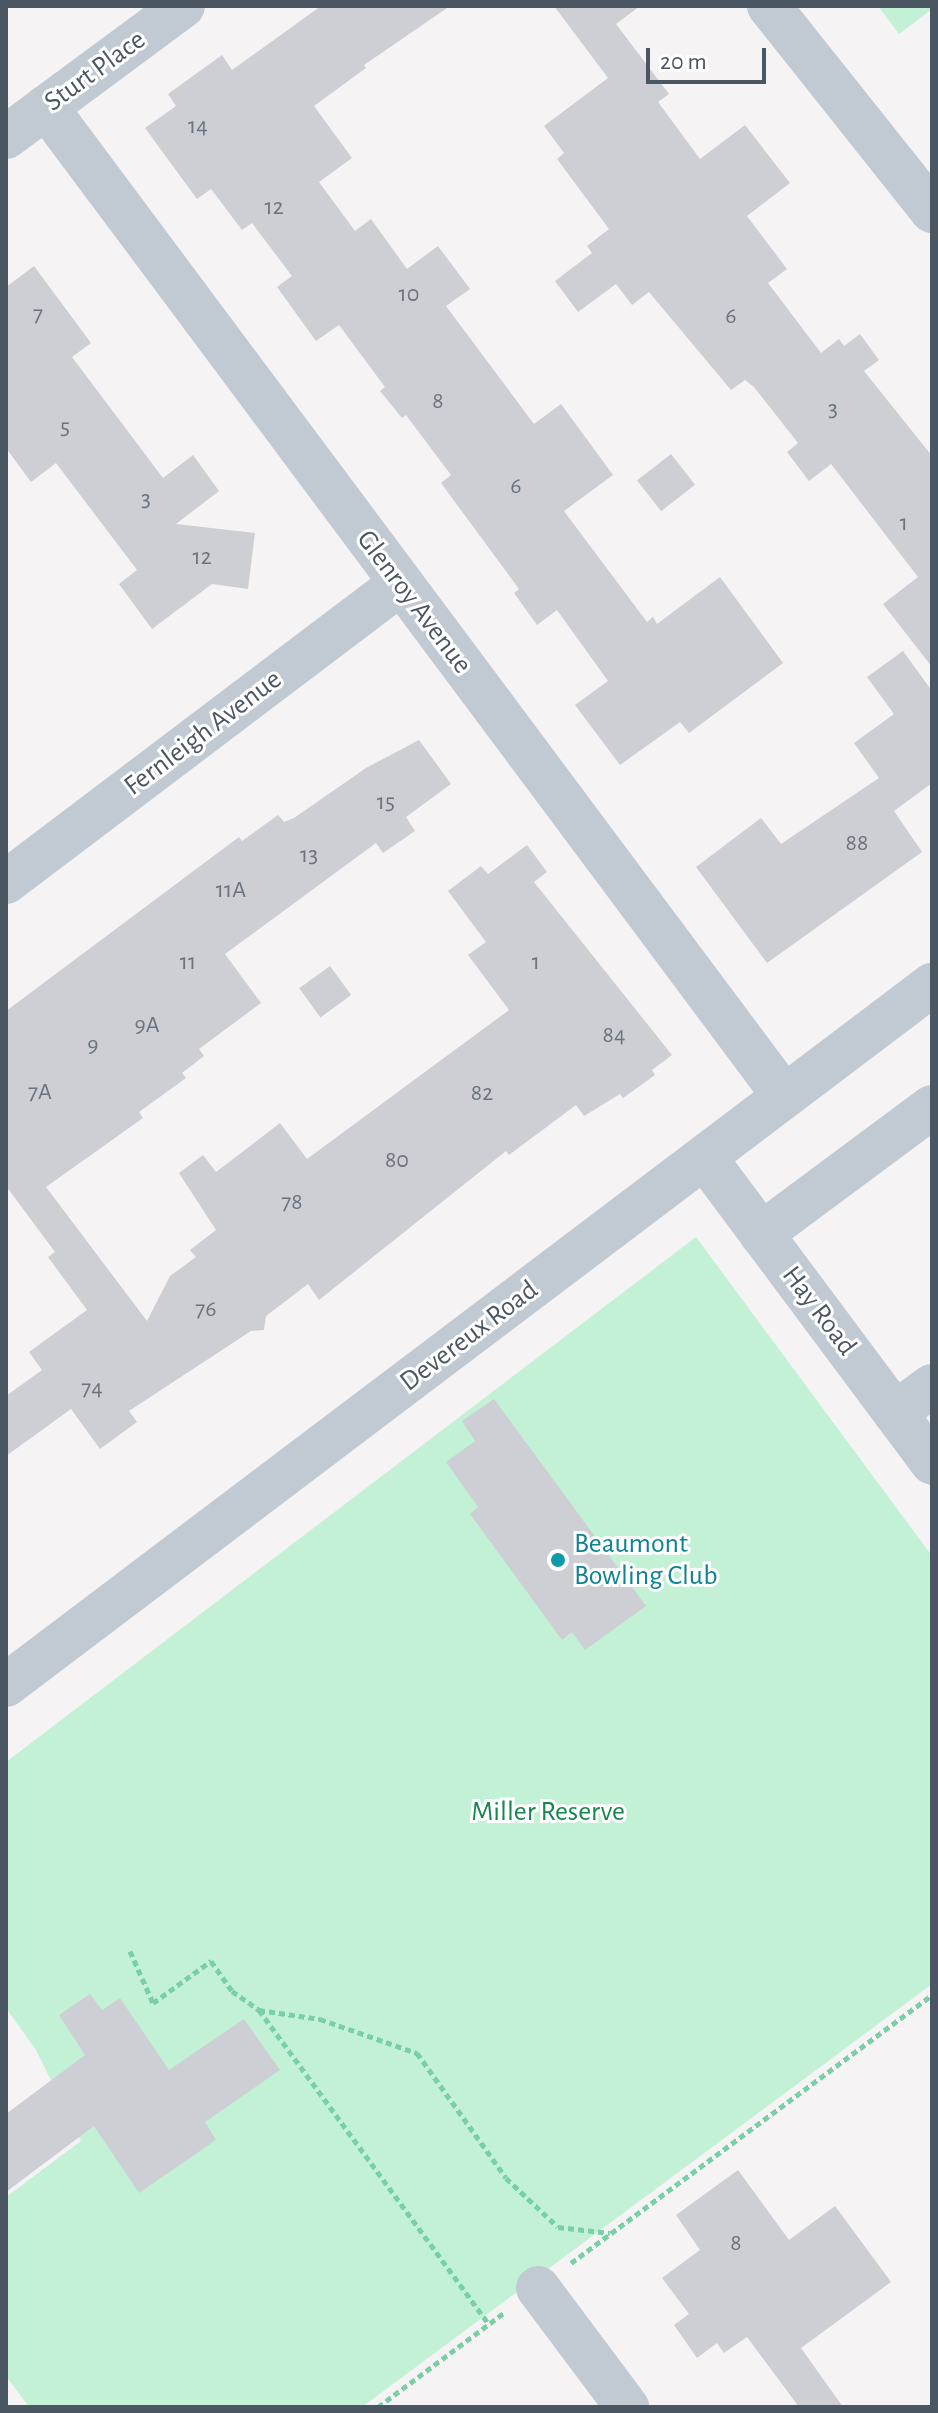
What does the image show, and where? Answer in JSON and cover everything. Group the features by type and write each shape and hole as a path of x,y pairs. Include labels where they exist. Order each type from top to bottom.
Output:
{"street":[{"name":"Sturt Place","path":"6,137 183,6"},
{"path":"769,6 932,211"},
{"name":"Glenroy Avenue","path":"46,107 784,1096"},
{"name":"Fernleigh Avenue","path":"6,882 400,584"},
{"name":"Devereux Road","path":"6,1685 932,985"},
{"path":"761,1234 932,1107"},
{"name":"Hay Road","path":"705,1158 932,1463"},
{"path":"895,1413 932,1386"},
{"path":"538,2288 627,2407"}],"path":[{"path":"130,1951 153,2003 211,1961 232,1991 259,2010 489,2324"},
{"path":"378,2407 932,1995"},
{"path":"259,2010 320,2019 417,2053 506,2178 558,2227 611,2233"}],"green space":[{"path":"878,6 932,6 932,9 899,34"},
{"name":"Miller Reserve","path":"696,1237 932,1556 932,1984 362,2407 29,2407 6,2376 6,2197 81,2141 36,2050 6,2008 6,1762"}],"building":[{"path":"321,6 450,6 364,65 366,68 314,106 352,158 319,182 355,231 371,219 407,269 438,246 470,289 446,306 534,424 561,404 613,475 564,511 647,622 653,617 657,624 720,577 783,663 689,733 680,722 620,765 575,705 608,681 557,610 537,625 514,593 519,589 441,483 451,475 406,415 402,418 380,391 385,387 339,325 316,341 277,287 292,276 252,223 242,230 211,189 197,199 145,128 176,106 168,94 222,55 232,70"},
{"path":"554,6 640,6 616,24 669,94 658,102 700,159 745,125 790,183 747,216 787,269 768,283 821,353 839,339 844,346 860,334 879,360 864,371 932,456 932,667 883,604 918,577 831,464 809,481 787,452 798,443 754,387 745,380 731,390 649,292 632,305 616,284 578,312 555,281 592,253 587,246 609,229 557,159 564,153 544,126 608,78"},
{"path":"34,266 91,343 72,357 163,478 193,455 219,491 176,524 255,533 248,589 212,584 152,629 119,584 137,570 56,463 31,482 6,448 6,287"},
{"path":"671,454 695,485 661,511 637,480"},
{"path":"903,651 932,691 932,783 894,811 922,852 767,963 696,867 761,818 781,844 879,778 854,743 894,714 867,677"},
{"path":"419,740 451,784 406,817 415,831 383,853 376,843 225,954 261,1003 199,1049 204,1056 182,1073 186,1078 139,1112 143,1118 46,1187 147,1321 170,1276 196,1257 190,1250 216,1230 179,1173 203,1155 216,1172 280,1123 307,1159 509,1010 468,955 486,942 448,891 481,866 488,874 527,845 547,872 534,882 672,1055 652,1070 655,1075 623,1098 620,1094 584,1116 576,1105 509,1155 506,1151 319,1300 308,1284 266,1316 264,1330 251,1331 129,1411 137,1422 100,1449 71,1409 6,1456 6,1396 42,1370 29,1352 87,1310 48,1257 55,1252 6,1186 6,1011 239,837 242,841 278,815 284,822 294,818 366,768"},
{"path":"330,966 351,995 320,1017 299,988"},
{"name":"Beaumont Bowling Club","path":"494,1399 646,1606 585,1650 572,1632 562,1640 470,1514 478,1507 446,1462 475,1441 462,1421"},
{"path":"90,1994 102,2010 120,1998 169,2070 244,2019 280,2070 205,2122 216,2140 139,2193 94,2126 6,2192 6,2114 85,2055 59,2015"},
{"path":"738,2170 789,2240 835,2206 891,2282 801,2348 843,2407 799,2407 747,2337 724,2353 717,2343 697,2358 674,2325 689,2314 662,2278 700,2250 676,2215"}],"place":[{"name":"Beaumont Bowling Club","path":"558,1560"}]}
